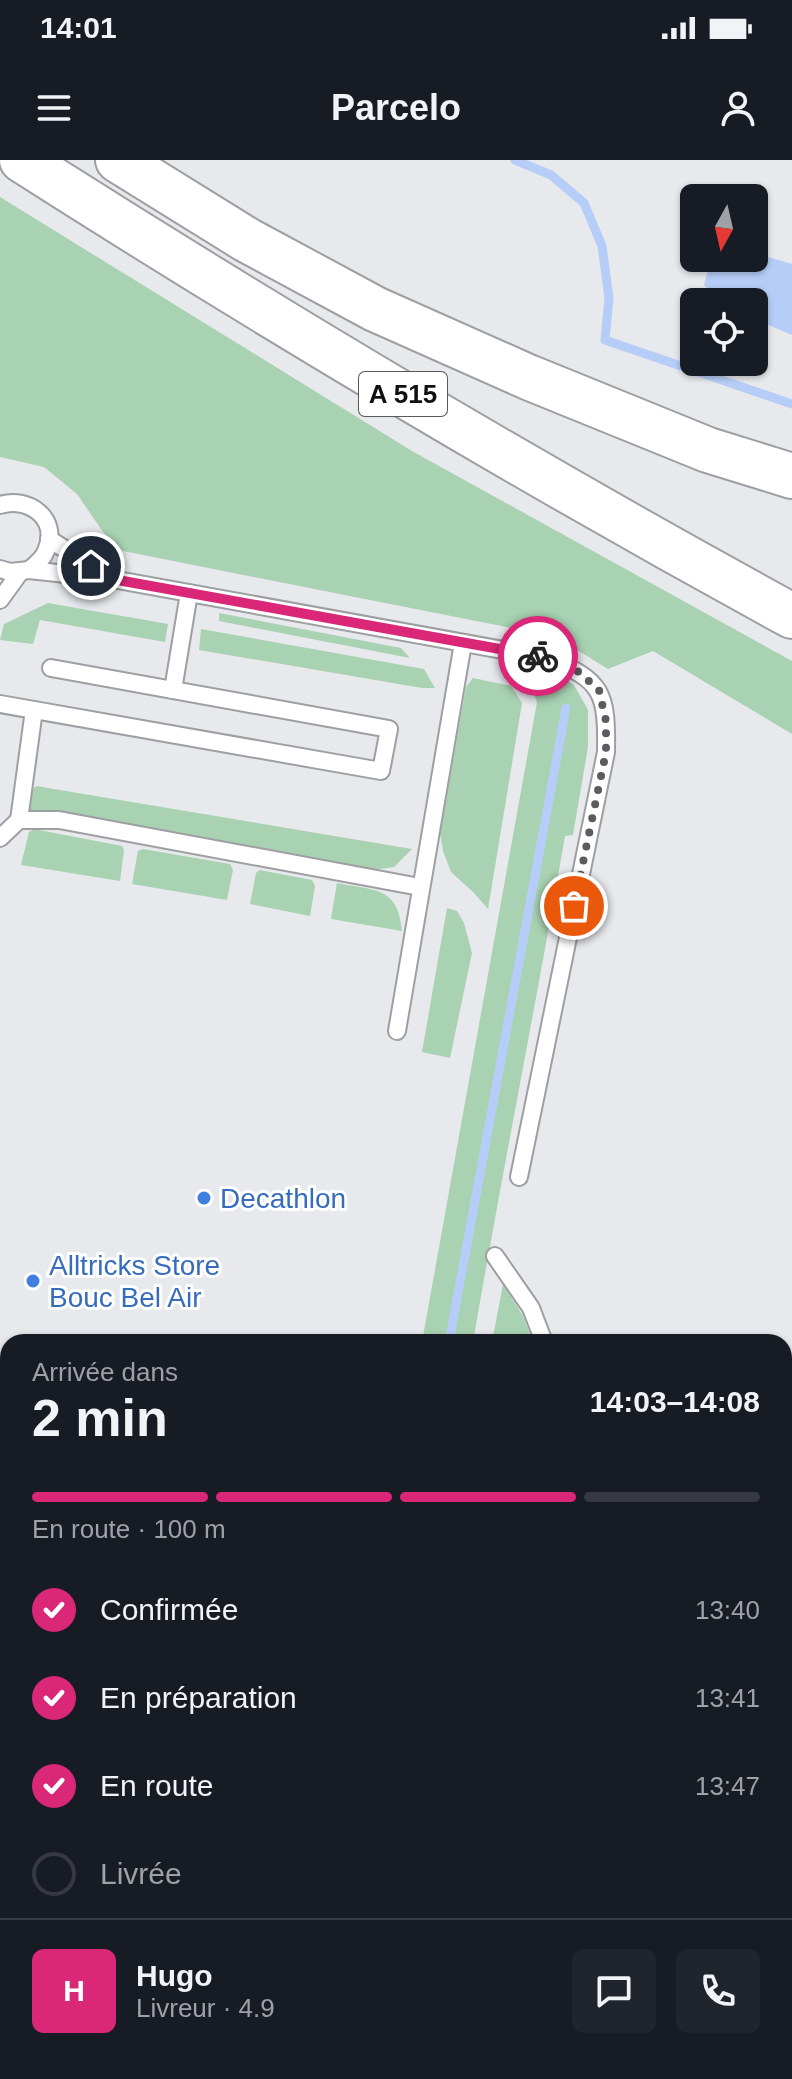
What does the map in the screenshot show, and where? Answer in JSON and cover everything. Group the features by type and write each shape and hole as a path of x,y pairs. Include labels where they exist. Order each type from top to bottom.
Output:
{"main road":[{"name":"A 515","path":"22,160 183,263 355,365 638,532 792,616"},
{"name":"A 515","path":"118,160 247,240 375,309 528,377 708,450 792,476"}],"lane":[{"path":"0,505 23,502 34,508 48,527 49,539 40,560 25,570 0,600"},
{"path":"49,539 112,579"},
{"path":"0,569 112,579 547,658 575,669 599,690 606,721 606,752 519,1177"},
{"path":"173,690 189,593"},
{"path":"397,1031 463,643"},
{"path":"0,704 381,771 389,729 51,668"},
{"path":"0,838 19,820 34,710"},
{"path":"19,820 59,820 420,887"},
{"path":"495,1256 531,1308 541,1334"}],"green space":[{"path":"0,197 412,451 792,661 792,734 653,651 608,669 556,637 123,551 103,532 77,494 44,467 0,457"},
{"path":"48,603 168,624 165,642 40,620 33,644 0,640 4,624"},
{"path":"219,613 401,648 410,658 219,621"},
{"path":"201,629 424,669 435,688 199,650"},
{"path":"508,666 556,674 574,685 588,710 588,747 573,835 565,836 474,1334 423,1334 537,702 520,673"},
{"path":"473,678 511,686 522,703 488,909 451,872 440,833 466,687"},
{"path":"36,786 412,849 394,867 373,870 25,809 27,795"},
{"path":"34,829 122,846 120,881 21,865 29,832"},
{"path":"143,849 230,864 233,870 227,900 132,884 138,851"},
{"path":"260,870 312,880 315,886 310,916 250,904 256,873"},
{"path":"337,883 373,890 390,898 400,916 402,931 331,919"},
{"path":"447,908 457,911 464,923 472,953 450,1058 422,1052"},
{"path":"503,1284 523,1316 530,1334 494,1334"}],"water":[{"path":"768,257 792,264 792,335 768,325 768,288 707,288 704,285 708,272 768,272"}],"waterway":[{"path":"515,160 551,175 584,203 602,246 609,298 605,340 792,404"},
{"path":"450,1334 566,708"}],"way so far":[{"path":"538,656 575,669 599,690 606,721 606,752 574,906"}],"place":[{"name":"Decathlon","path":"204,1198"},
{"name":"Alltricks Store Bouc Bel Air","path":"33,1281"}],"route":[{"path":"91,566 112,579 538,656"}]}
